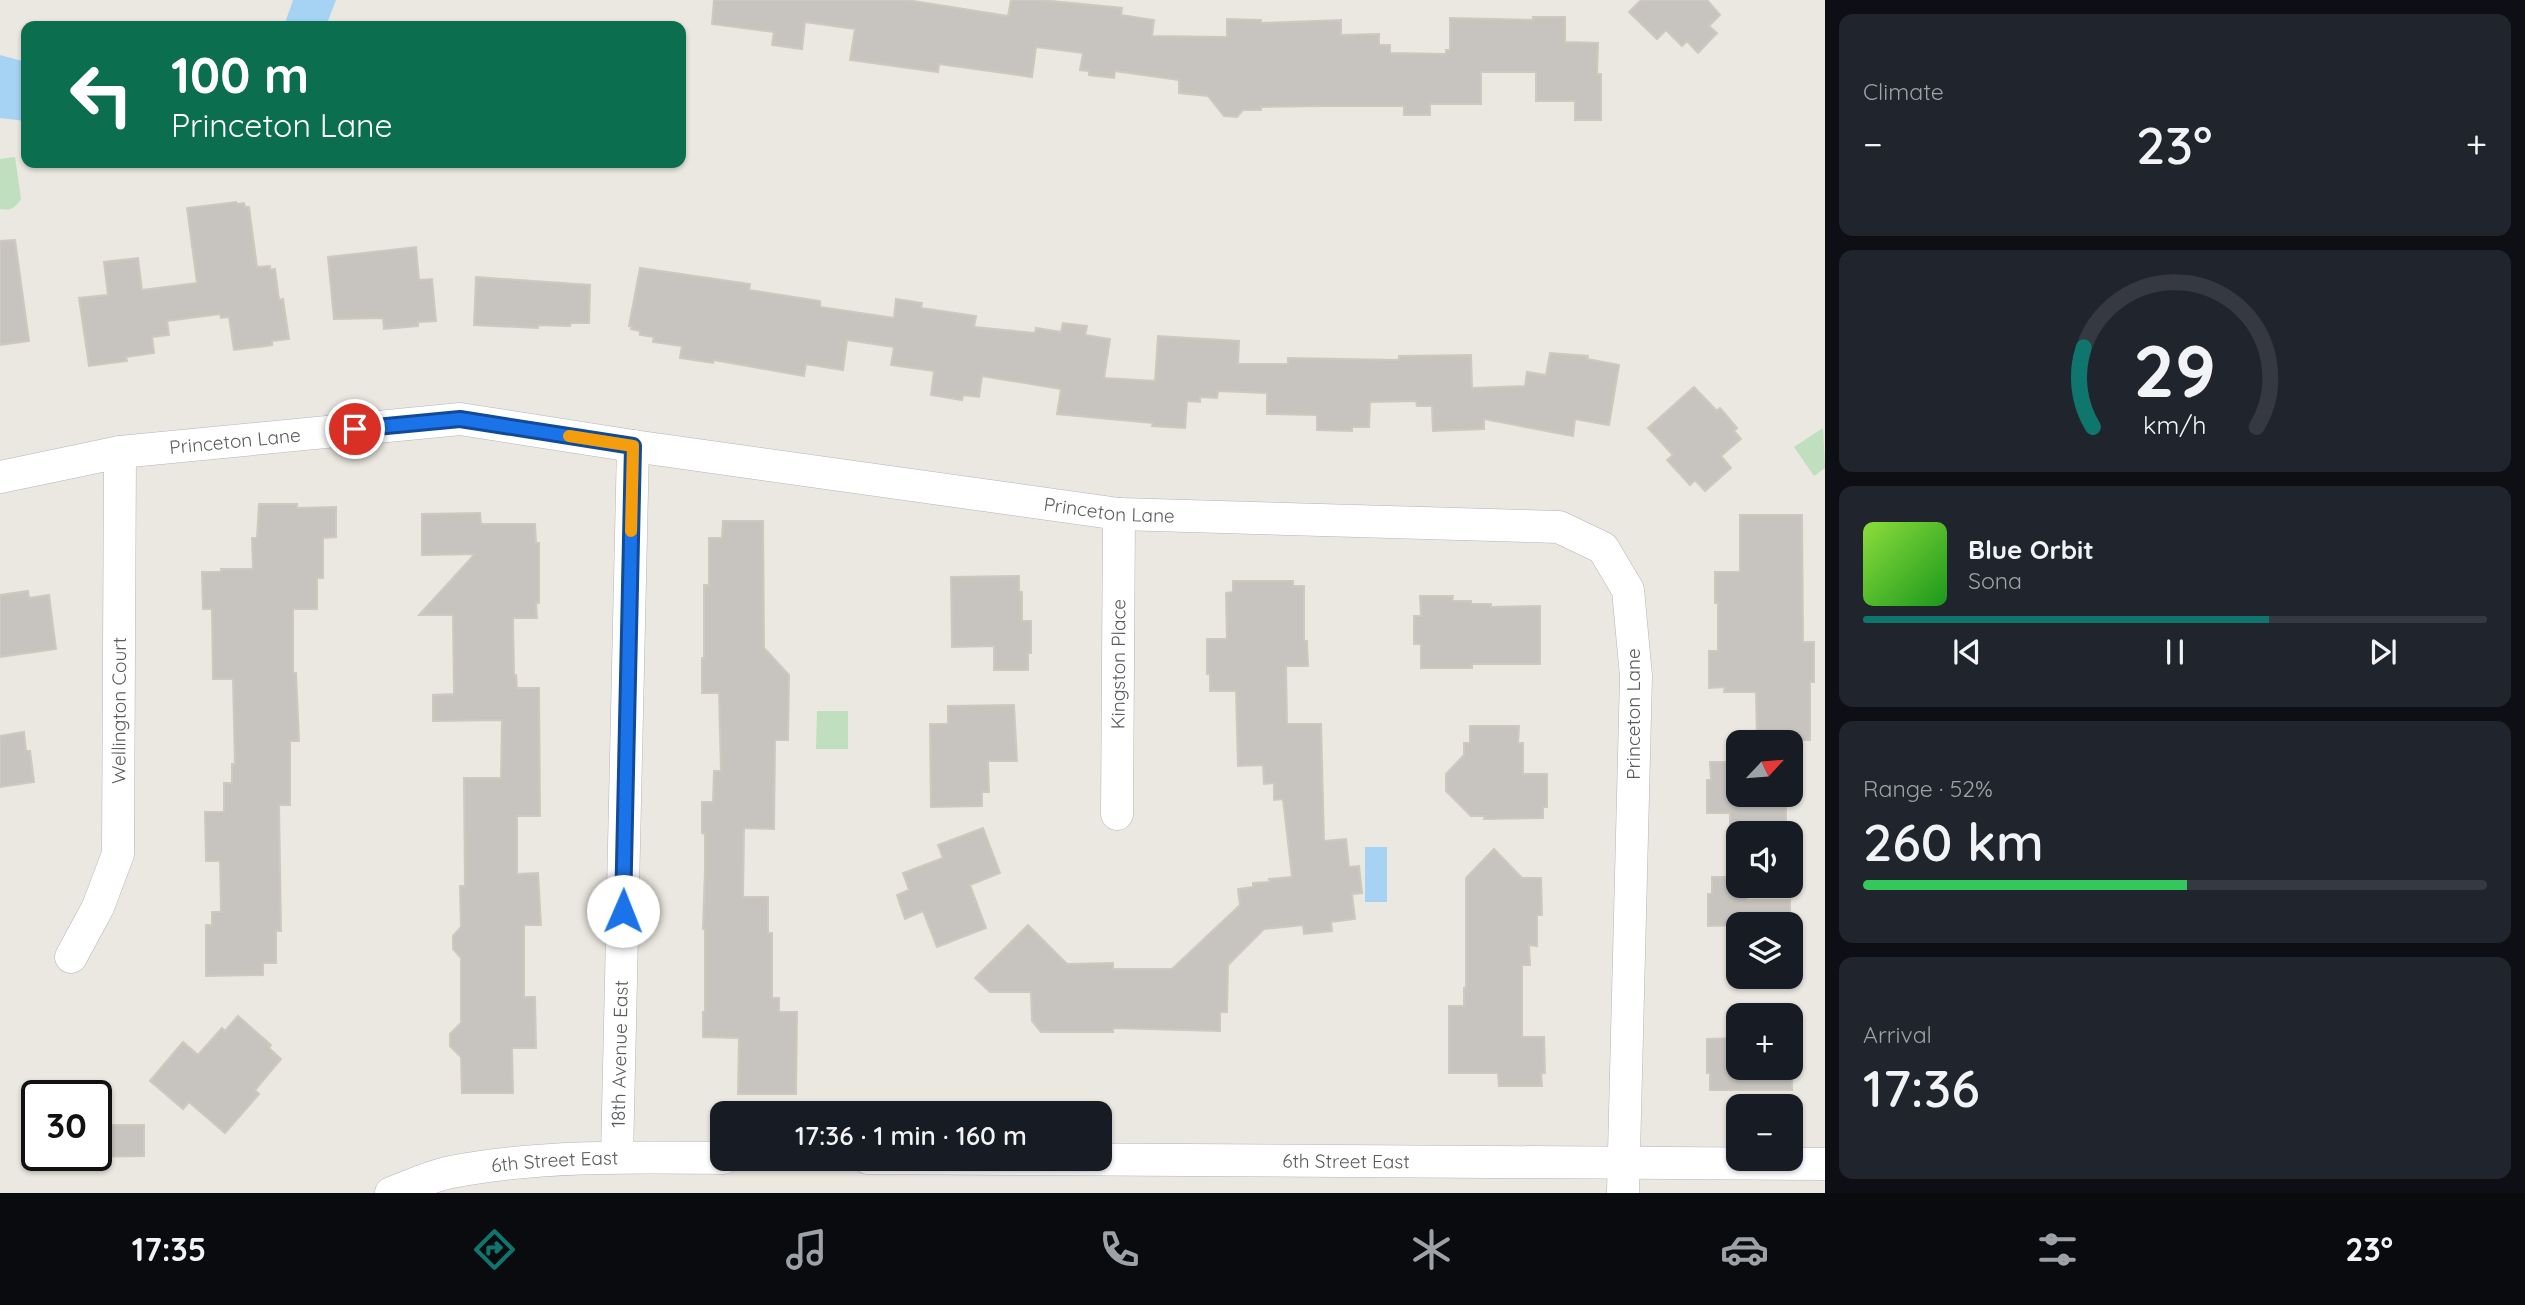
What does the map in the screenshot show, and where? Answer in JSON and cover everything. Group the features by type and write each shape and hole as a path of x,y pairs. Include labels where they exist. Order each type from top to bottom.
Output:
{"street":[{"name":"Princeton Lane","path":"0,477 120,452 460,419 1119,514 1559,527 1603,548 1628,590 1636,676 1623,1178"},
{"name":"18th Avenue East","path":"617,1157 633,446"},
{"name":"Wellington Court","path":"71,957 98,907 118,854 120,452"},
{"name":"Kingston Place","path":"1117,814 1119,514"},
{"name":"6th Street East","path":"391,1193 449,1172 525,1162 617,1157 710,1158"},
{"name":"6th Street East","path":"1112,1164 1623,1178 1825,1164"}],"green space":[{"path":"15,157 21,199 12,208 0,209 0,159"},
{"path":"1823,428 1825,468 1814,476 1794,447"},
{"path":"817,711 848,711 848,749 816,749"}],"water":[{"path":"293,0 336,0 328,21 286,21"},
{"path":"0,55 21,61 21,120 0,118"},
{"path":"1365,847 1387,847 1387,902 1365,902"}],"building":[{"path":"714,0 907,0 1008,16 1011,0 1041,0 1122,8 1121,15 1154,20 1152,36 1227,37 1227,19 1261,20 1261,23 1341,20 1341,35 1379,34 1379,45 1390,45 1390,53 1446,54 1446,50 1450,50 1450,18 1533,20 1533,17 1565,17 1565,42 1598,43 1597,74 1601,74 1601,120 1575,120 1575,101 1536,101 1536,72 1481,72 1481,104 1430,104 1430,115 1404,115 1404,106 1320,106 1261,107 1261,110 1243,110 1237,117 1224,116 1208,96 1179,93 1179,80 1115,71 1114,78 1089,75 1089,71 1080,70 1083,53 1036,47 1032,77 939,64 938,72 850,60 855,29 805,22 802,49 772,45 774,32 712,24"},
{"path":"1641,0 1707,0 1720,15 1709,26 1717,33 1698,53 1687,41 1682,46 1666,30 1657,39 1629,12"},
{"path":"236,202 249,207 257,267 270,266 270,270 275,269 279,300 283,299 289,339 272,341 272,345 234,350 229,317 221,318 220,314 167,321 169,335 152,337 154,353 126,357 127,361 89,366 79,298 108,295 104,262 138,258 142,290 197,283 187,208"},
{"path":"15,240 29,341 0,345 0,241"},
{"path":"416,247 419,280 432,279 436,321 418,322 418,326 384,329 383,318 334,319 328,257"},
{"path":"640,268 750,284 749,290 820,301 820,307 894,318 896,299 922,303 921,308 976,316 974,327 1035,333 1036,328 1061,332 1063,323 1087,326 1085,335 1110,339 1104,378 1155,381 1158,336 1239,341 1238,364 1288,364 1288,358 1399,360 1399,356 1471,355 1472,388 1525,386 1527,372 1546,375 1550,353 1588,356 1587,359 1619,365 1609,425 1575,419 1573,436 1484,419 1484,429 1433,431 1432,406 1417,406 1416,401 1370,402 1369,427 1352,427 1352,431 1317,430 1317,415 1267,414 1267,393 1218,391 1217,398 1200,397 1200,402 1187,401 1185,428 1152,426 1153,423 1057,414 1061,389 982,376 979,397 963,395 962,400 931,395 934,371 891,365 894,347 847,340 843,370 806,364 804,376 714,360 713,363 680,358 682,346 653,342 654,337 640,335 640,331 629,326"},
{"path":"476,277 590,285 589,323 571,323 570,326 538,325 538,328 474,325"},
{"path":"1694,387 1717,411 1720,408 1737,428 1734,431 1741,439 1721,456 1731,468 1705,491 1695,480 1690,485 1667,460 1673,455 1648,428"},
{"path":"259,504 297,504 297,508 336,507 336,537 323,538 323,578 317,578 317,609 293,609 293,673 296,673 299,741 290,741 290,805 279,805 281,931 276,931 276,963 263,963 263,975 206,976 206,925 212,925 212,912 221,912 220,861 206,861 205,812 224,812 224,783 232,783 232,764 235,764 233,679 213,679 212,609 203,609 202,572 253,569 252,538 257,538"},
{"path":"480,513 481,524 535,524 536,543 539,543 537,618 513,618 514,675 517,688 539,688 540,816 517,816 517,874 538,873 541,925 524,925 524,997 535,997 536,1048 512,1048 513,1093 462,1093 461,1057 450,1046 450,1034 461,1023 461,958 453,949 453,936 461,927 460,886 465,886 464,778 501,778 502,720 433,721 433,695 454,694 453,615 419,615 475,554 422,555 422,514"},
{"path":"1740,515 1802,515 1803,642 1814,642 1814,682 1810,682 1810,740 1803,740 1803,730 1757,730 1756,692 1724,692 1725,687 1709,688 1709,651 1718,651 1715,572 1740,572"},
{"path":"723,521 763,521 764,648 789,675 788,740 775,740 774,829 744,828 743,897 768,897 768,933 772,933 772,998 779,998 779,1012 797,1012 796,1094 738,1094 739,1038 703,1037 705,834 702,833 702,802 713,802 714,771 721,771 719,693 702,693 704,585 709,585 709,538 722,538"},
{"path":"1019,576 1022,621 1031,621 1028,670 994,670 994,646 952,647 951,577"},
{"path":"1233,581 1293,581 1293,586 1304,586 1304,641 1307,641 1308,666 1286,666 1287,724 1321,724 1324,841 1346,839 1349,867 1359,866 1362,893 1352,894 1355,919 1331,922 1332,931 1304,934 1303,925 1264,929 1228,965 1227,1012 1220,1012 1220,1031 1113,1028 1113,1032 1041,1032 1032,1021 1031,992 990,992 975,978 1028,925 1067,964 1113,963 1113,969 1172,969 1240,905 1238,889 1253,887 1253,883 1270,882 1269,879 1292,877 1283,799 1274,800 1274,783 1264,784 1263,765 1238,766 1236,691 1210,691 1207,639 1227,639 1226,593 1233,592"},
{"path":"28,591 29,598 49,595 56,649 0,657 0,595"},
{"path":"1420,596 1453,596 1452,601 1491,604 1491,607 1540,606 1540,664 1472,664 1472,668 1421,668 1421,644 1414,644 1414,616 1421,616"},
{"path":"1014,705 1017,761 988,761 989,792 982,792 982,806 931,807 930,724 948,724 948,706"},
{"path":"1470,726 1519,726 1518,743 1523,743 1523,774 1547,774 1547,807 1543,807 1543,818 1484,819 1485,816 1471,816 1446,791 1446,774 1464,755 1464,743 1470,743"},
{"path":"24,732 26,751 30,751 34,782 0,787 0,736"},
{"path":"1710,762 1726,762 1726,807 1786,807 1786,821 1730,821 1730,813 1707,813 1707,780 1711,780"},
{"path":"983,828 1000,873 970,885 986,928 937,947 923,911 905,919 897,895 909,890 903,873 943,858 938,845"},
{"path":"1494,849 1522,878 1541,878 1542,915 1537,915 1537,946 1529,945 1530,965 1522,965 1522,1037 1544,1037 1545,1073 1541,1073 1542,1086 1499,1086 1498,1073 1449,1073 1449,1006 1464,1006 1466,988 1466,878"},
{"path":"1712,877 1726,877 1726,898 1790,900 1790,912 1726,912 1726,926 1708,926 1708,894 1712,894"},
{"path":"238,1016 271,1045 269,1048 281,1059 255,1090 259,1094 225,1133 189,1102 183,1109 150,1081 183,1042 198,1055 222,1028 225,1031"},
{"path":"1726,1038 1726,1080 1792,1080 1792,1090 1710,1090 1707,1039"},
{"path":"144,1125 144,1156 112,1157 112,1126"}],"slow traffic":[{"path":"569,436 633,446 631,531"}],"route":[{"path":"355,429 460,419 633,446 623,911"}]}
